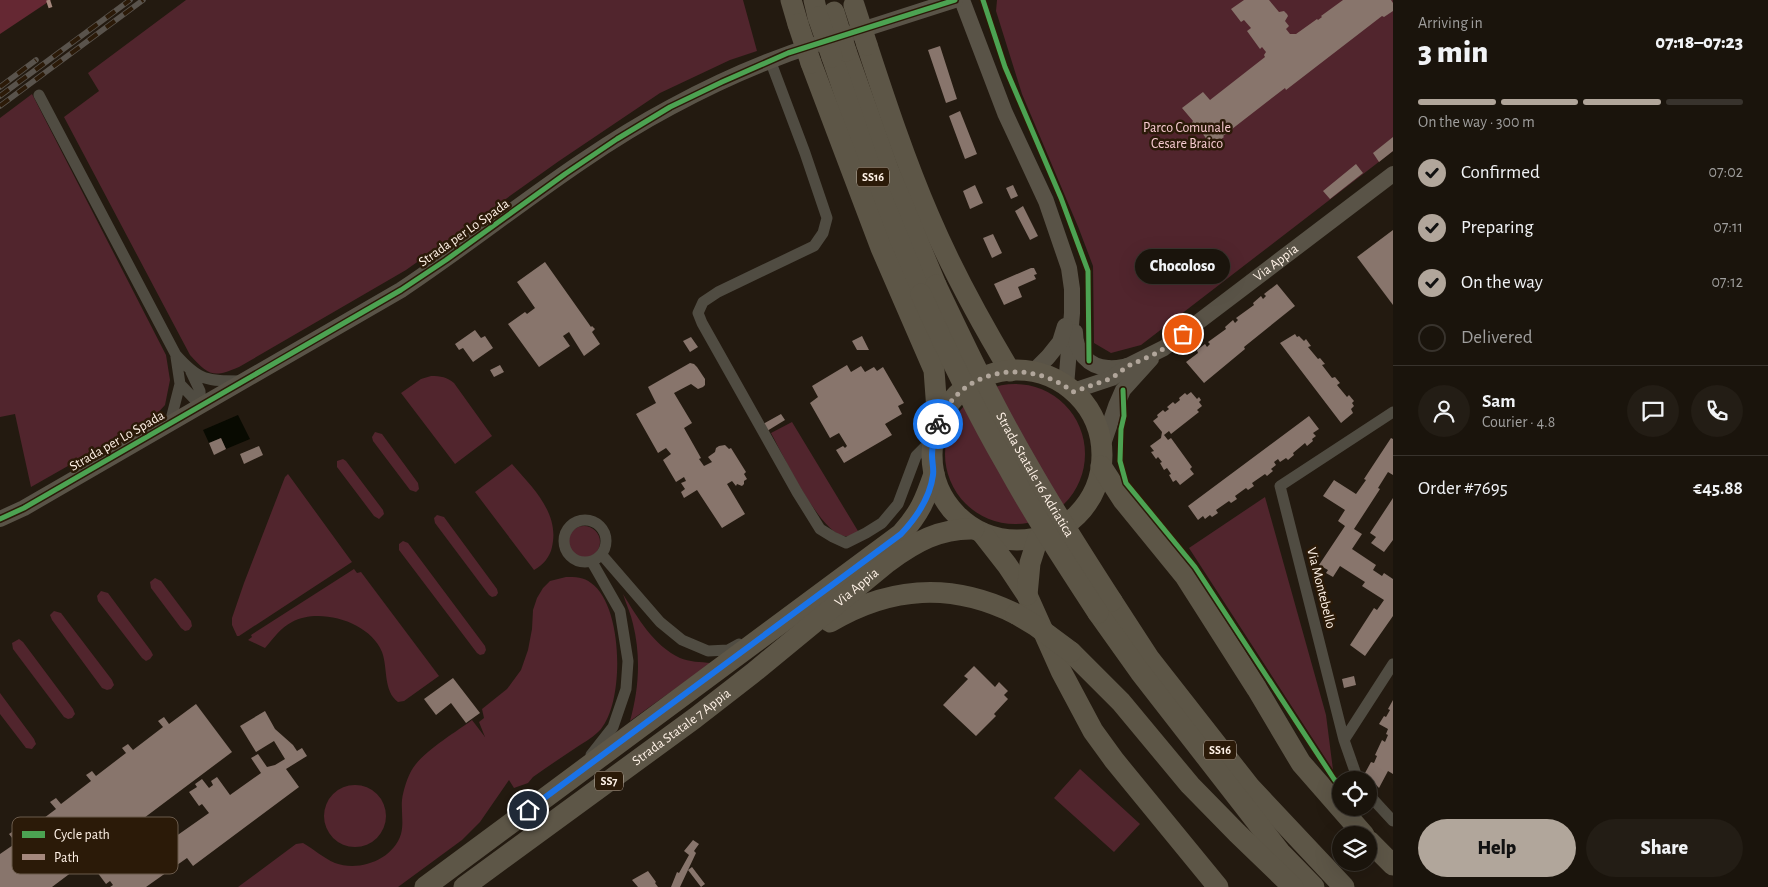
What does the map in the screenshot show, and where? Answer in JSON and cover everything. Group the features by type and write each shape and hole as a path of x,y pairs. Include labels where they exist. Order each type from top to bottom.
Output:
{"highway":[{"path":"791,0 811,63 881,248 934,370 936,431 932,457 934,474 942,496 956,515 978,531 1007,565 1027,595 1061,671 1093,731 1114,760 1218,887"},
{"path":"854,3 892,124 929,217 975,312 1010,371"},
{"name":"Strada Statale 16 Adriatica","path":"824,7 874,179 929,290 969,353 1140,672 1280,852 1314,887"},
{"path":"936,431 950,403 966,387 987,376 1010,371 1033,372 1050,377 1082,400 1094,421 1102,456 1123,500 1185,576 1301,763 1356,826"},
{"path":"978,531 1010,540 1038,538 1057,530 1074,519 1087,503 1097,485 1102,456"},
{"name":"Strada Statale 7 Appia","path":"425,887 881,550 907,527 922,507 934,474"},
{"name":"Via Appia","path":"753,673 907,548 933,535 954,530 978,531"},
{"path":"1027,595 1030,563 1038,538"},
{"path":"753,673 845,613 890,597 930,592 953,593 975,597 996,604 1036,626 1071,652 1121,702 1190,785 1293,887"},
{"name":"Strada Statale 16 Adriatica","path":"1105,607 1149,658 1250,787 1344,887"},
{"path":"1140,672 1190,759 1223,806 1272,867"},
{"name":"Strada Statale 7 Appia","path":"464,887 695,718 753,673"},
{"path":"1377,849 1393,865"}],"street":[{"name":"Strada per Lo Spada","path":"0,519 24,508 401,290 617,139 670,107 770,60 955,0"},
{"path":"962,0 1005,113 1046,200 1069,268 1072,289 1069,389"},
{"path":"770,60 827,218 823,233 814,246 718,292 703,302 698,313 702,323 797,492 820,529 833,537 846,543 882,523 898,504 916,456 936,431"},
{"path":"39,95 176,355 191,372 200,391 201,406"},
{"name":"Via Appia","path":"1102,456 1116,406 1124,390 1144,366 1159,352 1393,174"},
{"path":"1072,313 1075,340 1080,353 1089,362 1109,368 1128,366"},
{"path":"1033,372 1060,342 1066,322 1072,313"},
{"name":"Via Appia","path":"1069,389 1112,378 1128,366 1159,352"},
{"path":"170,423 180,384 176,355"},
{"path":"191,372 204,378 220,381 244,381"},
{"path":"180,384 201,406"},
{"name":"Via Montebello","path":"1344,740 1280,486 1393,412"},
{"path":"572,777 614,727 626,689 628,661 620,612 597,558 660,622 682,640 708,651 728,650 806,594 827,581 840,580"},
{"path":"1355,771 1344,740 1393,664"},
{"path":"1377,804 1393,821"}],"green space":[{"path":"186,0 743,0 757,51 730,60 660,93 559,161 406,270 239,367 217,374 207,371 190,355 64,117 99,91 88,73"},
{"name":"Parco Comunale Cesare Braico","path":"997,0 1393,0 1393,151 1141,345 1111,353 1094,343 1093,266 1022,94 996,11"},
{"path":"32,94 166,355 170,380 165,405 154,417 31,487 15,414 0,417 0,118"},
{"path":"431,376 444,377 454,383 492,436 455,464 401,393 421,379"},
{"path":"1015,384 1042,390 1054,396 1064,405 1073,415 1079,427 1085,454 1079,481 1073,493 1064,503 1054,512 1042,518 1015,524 988,518 976,512 966,503 957,493 951,481 945,454 951,427 957,415 966,405 976,396 988,390"},
{"path":"792,422 858,531 853,534 844,536 834,532 824,522 793,474 771,433"},
{"path":"375,432 382,434 418,483 419,489 416,492 410,490 373,441 372,437"},
{"path":"343,459 383,510 384,514 379,519 374,516 337,467 337,461"},
{"path":"512,464 536,491 552,523 553,535 550,554 534,570 475,492"},
{"path":"288,474 352,562 237,636 232,625 232,618 285,477"},
{"path":"1265,497 1326,715 1333,770 1189,548"},
{"path":"437,515 444,517 497,589 498,593 496,596 492,597 489,595 435,523 434,518"},
{"path":"584,526 595,531 600,542 595,553 584,558 573,553 568,542 573,531"},
{"path":"403,541 408,543 485,646 484,654 480,655 477,653 399,550 399,544"},
{"path":"354,569 357,573 361,572 439,676 404,701 398,702 390,692 384,658 376,641 356,625 330,617 316,616 303,618 284,627 265,648 248,640 252,637 251,635"},
{"path":"566,577 576,577 585,580 602,594 615,631 617,676 614,697 609,715 599,732 533,777 528,783 514,788 509,780 480,822 462,840 398,887 238,887 296,844 303,843 335,863 354,866 374,862 391,851 401,834 403,796 413,768 432,749 472,720 485,737 479,722 484,718 482,709 507,689 521,670 528,650 533,610 537,598 550,581"},
{"path":"155,578 161,581 191,621 192,626 189,630 185,631 181,628 151,588 150,582"},
{"path":"101,591 108,593 151,651 153,655 150,659 146,661 142,658 98,601 97,596"},
{"path":"623,594 647,630 662,646 680,658 695,662 711,663 630,721 637,685 638,660 636,636"},
{"path":"54,611 61,613 112,680 114,685 111,689 102,688 52,620 50,615"},
{"path":"19,639 73,709 75,714 72,718 64,717 13,649 12,643"},
{"path":"0,693 34,739 36,744 32,749 26,748 0,714"},
{"path":"1080,769 1140,824 1114,852 1054,798"},
{"path":"355,785 372,790 377,794 381,799 386,816 381,833 377,838 372,842 355,847 338,842 333,838 329,833 324,816 329,799 333,794 338,790"}],"shaded area":[{"path":"0,0 51,0 0,34"},
{"path":"238,415 250,439 226,449 221,438 209,443 203,430"}],"building":[{"path":"1244,0 1269,0 1279,12 1284,11 1288,16 1285,21 1289,26 1286,29 1290,34 1296,34 1318,20 1343,0 1391,0 1393,11 1384,17 1382,16 1286,90 1285,88 1212,146 1202,133 1199,134 1193,131 1191,124 1193,121 1182,108 1203,92 1210,100 1265,57 1266,52 1262,47 1260,49 1247,31 1251,28 1244,20 1241,22 1231,9"},
{"path":"940,46 957,99 946,103 928,50"},
{"path":"960,111 977,154 965,159 949,116"},
{"path":"1393,137 1393,151 1379,162 1373,153"},
{"path":"1356,164 1363,173 1330,199 1323,191"},
{"path":"975,185 983,203 970,209 963,191"},
{"path":"1013,185 1018,196 1011,199 1006,188"},
{"path":"1023,206 1038,236 1030,240 1015,211"},
{"path":"1393,230 1393,305 1357,257"},
{"path":"993,234 1002,253 992,258 983,238"},
{"path":"545,262 591,327 595,329 592,332 600,344 584,356 569,332 563,336 570,346 539,367 508,324 525,312 527,314 535,308 517,282"},
{"path":"1034,268 1037,274 1034,275 1036,279 1018,287 1022,297 1004,305 994,284"},
{"path":"1277,284 1295,306 1244,347 1245,349 1204,383 1186,362 1198,353 1197,350 1205,344 1207,347 1210,344 1208,342 1226,329 1225,327 1233,320 1235,323 1238,320 1236,318 1254,305 1253,303 1261,296 1263,299 1266,296 1264,294"},
{"path":"475,330 481,338 485,336 493,348 473,362 463,348 459,350 455,344"},
{"path":"1295,334 1304,341 1306,339 1311,346 1308,347 1325,364 1322,365 1332,378 1335,377 1340,383 1337,385 1347,397 1349,395 1354,401 1352,403 1354,406 1351,409 1353,413 1341,423 1280,343"},
{"path":"862,336 869,350 857,350 852,341"},
{"path":"691,337 698,347 690,352 683,341"},
{"path":"690,363 697,367 705,379 705,385 698,389 691,384 674,393 692,423 684,428 701,458 699,459 704,466 712,462 708,457 715,452 716,448 725,445 729,449 731,448 746,472 744,474 747,479 742,486 737,484 736,486 732,481 727,484 745,514 722,528 697,490 684,498 681,492 685,489 681,483 686,481 684,477 676,482 663,460 671,454 666,448 658,453 636,414 656,403 648,387"},
{"path":"500,365 504,372 494,377 490,370"},
{"path":"847,365 851,372 861,366 865,372 874,367 877,371 883,367 904,403 898,406 902,414 885,424 892,435 844,463 836,450 847,446 839,433 830,438 810,403 818,397 812,386"},
{"path":"1191,392 1197,399 1199,397 1201,400 1199,402 1202,406 1197,410 1199,412 1171,434 1169,431 1164,435 1168,440 1171,438 1192,467 1190,469 1194,474 1180,485 1176,480 1173,482 1169,475 1171,474 1167,468 1164,470 1160,463 1162,462 1158,457 1156,459 1151,452 1154,451 1150,446 1161,438 1162,432 1153,421 1158,417 1157,415 1163,410 1165,412 1169,409 1167,407 1173,402 1175,404 1185,393 1187,395"},
{"path":"781,414 785,420 767,431 763,424"},
{"path":"1309,416 1319,429 1313,433 1316,436 1312,439 1313,441 1307,446 1305,443 1288,460 1286,458 1280,462 1278,459 1274,462 1276,465 1271,469 1273,471 1252,483 1254,486 1248,490 1246,488 1235,496 1237,499 1231,503 1229,501 1216,510 1218,513 1212,517 1210,515 1205,519 1203,516 1198,520 1188,506"},
{"path":"221,438 226,449 214,455 209,443"},
{"path":"1391,438 1393,439 1393,475 1388,472 1378,488 1380,489 1354,529 1362,534 1352,549 1376,565 1373,570 1382,576 1384,573 1393,579 1393,616 1365,656 1350,645 1374,608 1377,610 1384,600 1362,586 1365,582 1340,566 1333,577 1326,573 1328,570 1319,565 1345,526 1338,521 1345,510 1323,496 1334,480 1356,494"},
{"path":"259,446 263,455 244,464 240,454"},
{"path":"1393,498 1393,540 1384,552 1371,543 1376,537 1370,533"},
{"path":"974,666 995,687 999,682 1008,691 1004,695 1008,699 994,714 996,716 976,736 943,705 968,679 964,676"},
{"path":"1354,676 1356,685 1344,688 1342,679"},
{"path":"453,678 480,713 466,723 451,703 436,715 424,699"},
{"path":"1393,700 1393,774 1388,771 1379,788 1377,786 1377,771 1366,771 1371,762 1374,763 1377,756 1375,755 1382,740 1385,742 1388,735 1386,734 1388,729 1379,724 1384,716 1386,717 1390,710 1388,709"},
{"path":"196,704 232,752 145,817 45,817 56,809 50,802 56,798 61,804 91,781 86,775 92,771 96,776 126,753 122,748 128,744 133,750 163,727 158,721 164,717 169,724"},
{"path":"265,711 275,729 297,751 302,748 307,756 286,769 299,787 193,866 187,858 178,864 178,835 209,813 202,804 199,806 189,792 197,787 195,784 202,779 209,788 213,785 211,781 217,777 230,795 261,773 251,758 258,754 267,767 285,759 274,741 256,752 240,726"},
{"path":"693,840 699,844 694,851 696,853 680,887 671,887 677,872 679,873 689,855 684,851"},
{"path":"12,846 12,874 69,874 52,887 0,887 0,854"},
{"path":"692,867 705,884 701,887 688,870"},
{"path":"648,871 658,887 638,887 632,880"},
{"path":"98,874 164,874 146,887 110,887 113,885 110,881 106,884"}],"railway":[{"path":"0,96 130,0"},
{"path":"0,106 143,0"},
{"path":"0,87 36,60"}],"marked path":[{"path":"48,0 51,9"}],"cycle path":[{"path":"0,519 24,508 401,290 565,174 617,139 670,107 788,53 955,0"},
{"path":"983,0 1005,67 1061,198 1088,271 1089,361"},
{"path":"1123,390 1124,416 1121,429 1120,461 1126,483 1195,567 1332,776"}],"way so far":[{"path":"938,424 950,403 966,387 987,376 1010,371 1033,372 1050,377 1073,392 1112,378 1128,366 1159,352 1183,334"}],"place":[{"name":"Chocoloso","path":"1183,334"}],"route":[{"path":"528,810 901,534 922,507 934,474 932,457 933,439 938,424"}]}
